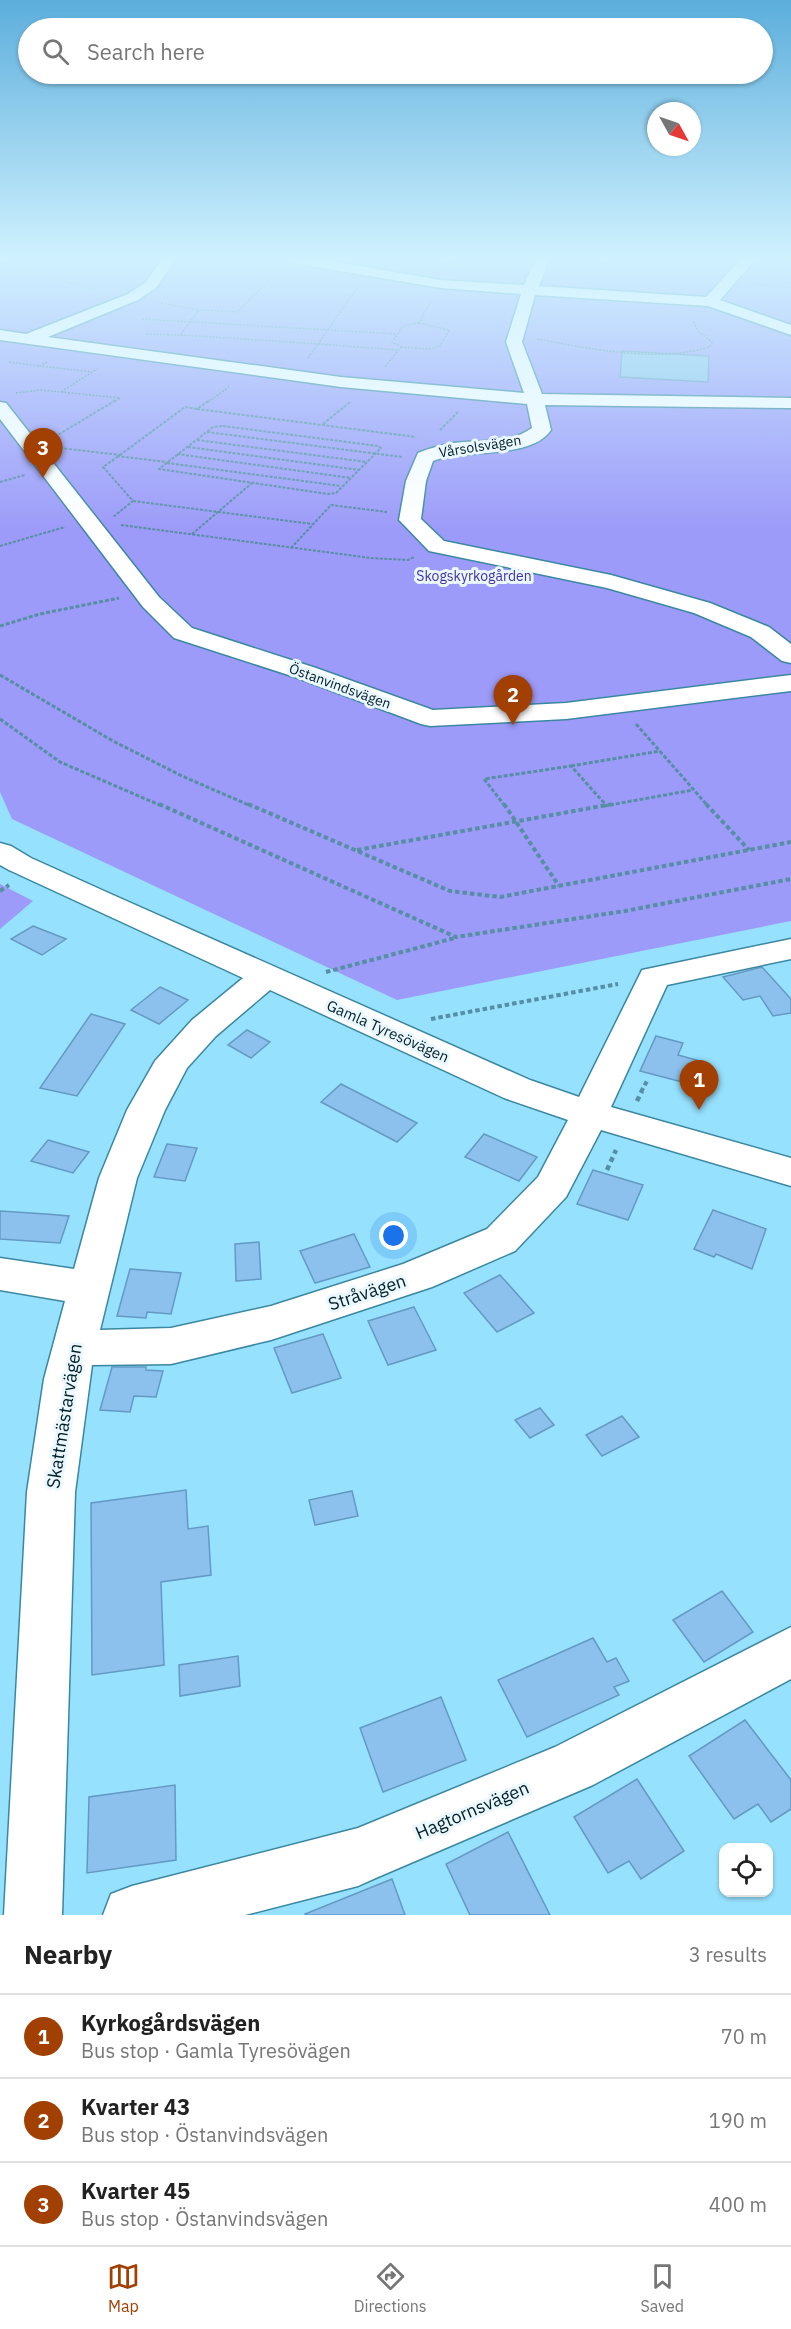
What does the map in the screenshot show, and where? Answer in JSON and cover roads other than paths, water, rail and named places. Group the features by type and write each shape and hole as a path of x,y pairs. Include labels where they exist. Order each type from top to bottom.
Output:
{"street":[{"path":"92,349 253,371 476,395 535,399 791,403"},
{"name":"Vårsolsvägen","path":"517,349 535,399 542,430 536,436 518,442 441,451 425,457 416,481 410,520 437,546 611,582 702,608 760,632 791,656"},
{"name":"Östanvindsvägen","path":"5,400 74,501 93,522 143,593 183,633 307,673 430,718 566,711 791,683"},
{"name":"Gamla Tyresövägen","path":"0,852 30,869 517,1089 589,1113 791,1172"},
{"name":"Stråvägen","path":"74,1348 171,1346 271,1323 417,1276 501,1240 552,1187 569,1158 654,977 791,949"},
{"name":"Skattmästarvägen","path":"33,1915 51,1492 66,1379 118,1179 146,1110 173,1061 204,1028 266,976"},
{"path":"0,1274 89,1288"},
{"name":"Hagtornsvägen","path":"132,1915 358,1857 574,1766 791,1652"}],"place":[{"name":"Kvarter 45","path":"43,478"},
{"name":"Kvarter 43","path":"513,725"},
{"name":"Kyrkogårdsvägen","path":"699,1110"}],"park label":[{"name":"Skogskyrkogården","path":"474,576"}]}
